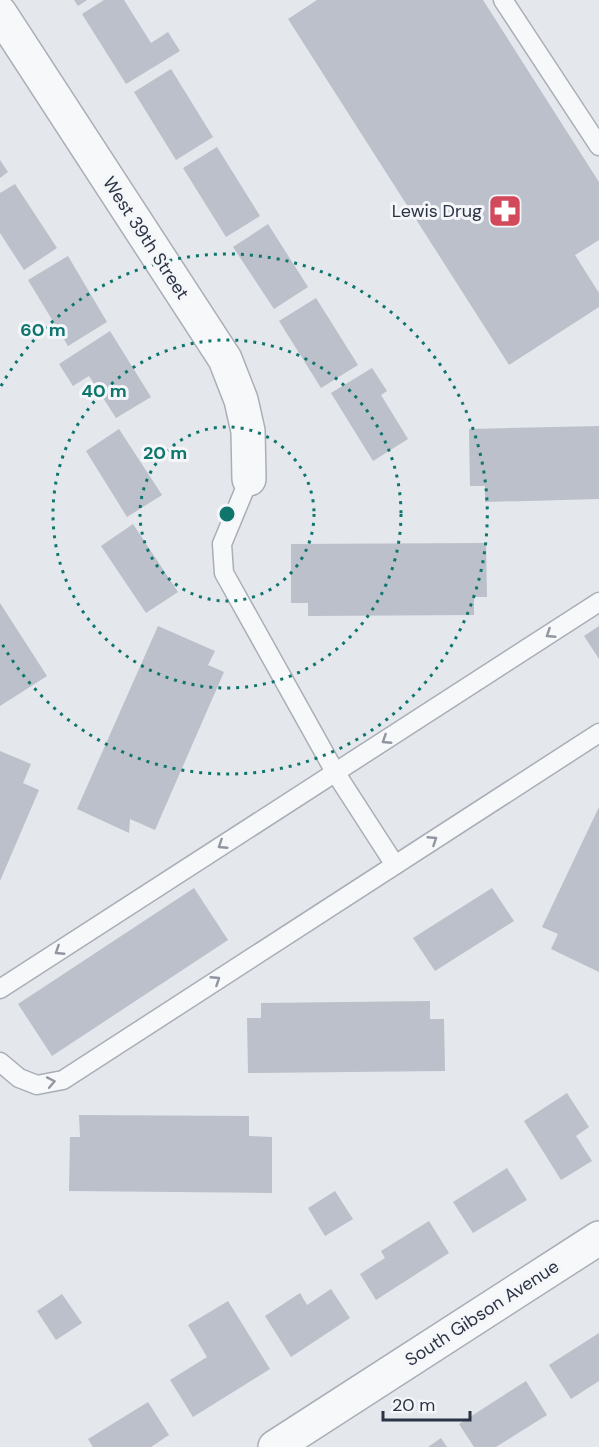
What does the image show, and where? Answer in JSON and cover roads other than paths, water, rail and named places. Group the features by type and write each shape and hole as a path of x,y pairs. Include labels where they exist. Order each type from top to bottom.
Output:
{"street":[{"name":"West 39th Street","path":"0,13 225,359 241,400 248,431 249,479"},
{"name":"South Gibson Avenue","path":"275,1447 599,1238"}],"lane":[{"path":"503,0 599,146"},
{"path":"249,479 222,544 224,573 335,772 395,864"},
{"path":"0,989 599,602"},
{"path":"0,1062 19,1078 37,1085 63,1080 599,733"}],"place":[{"name":"Lewis Drug","path":"505,211"}]}
